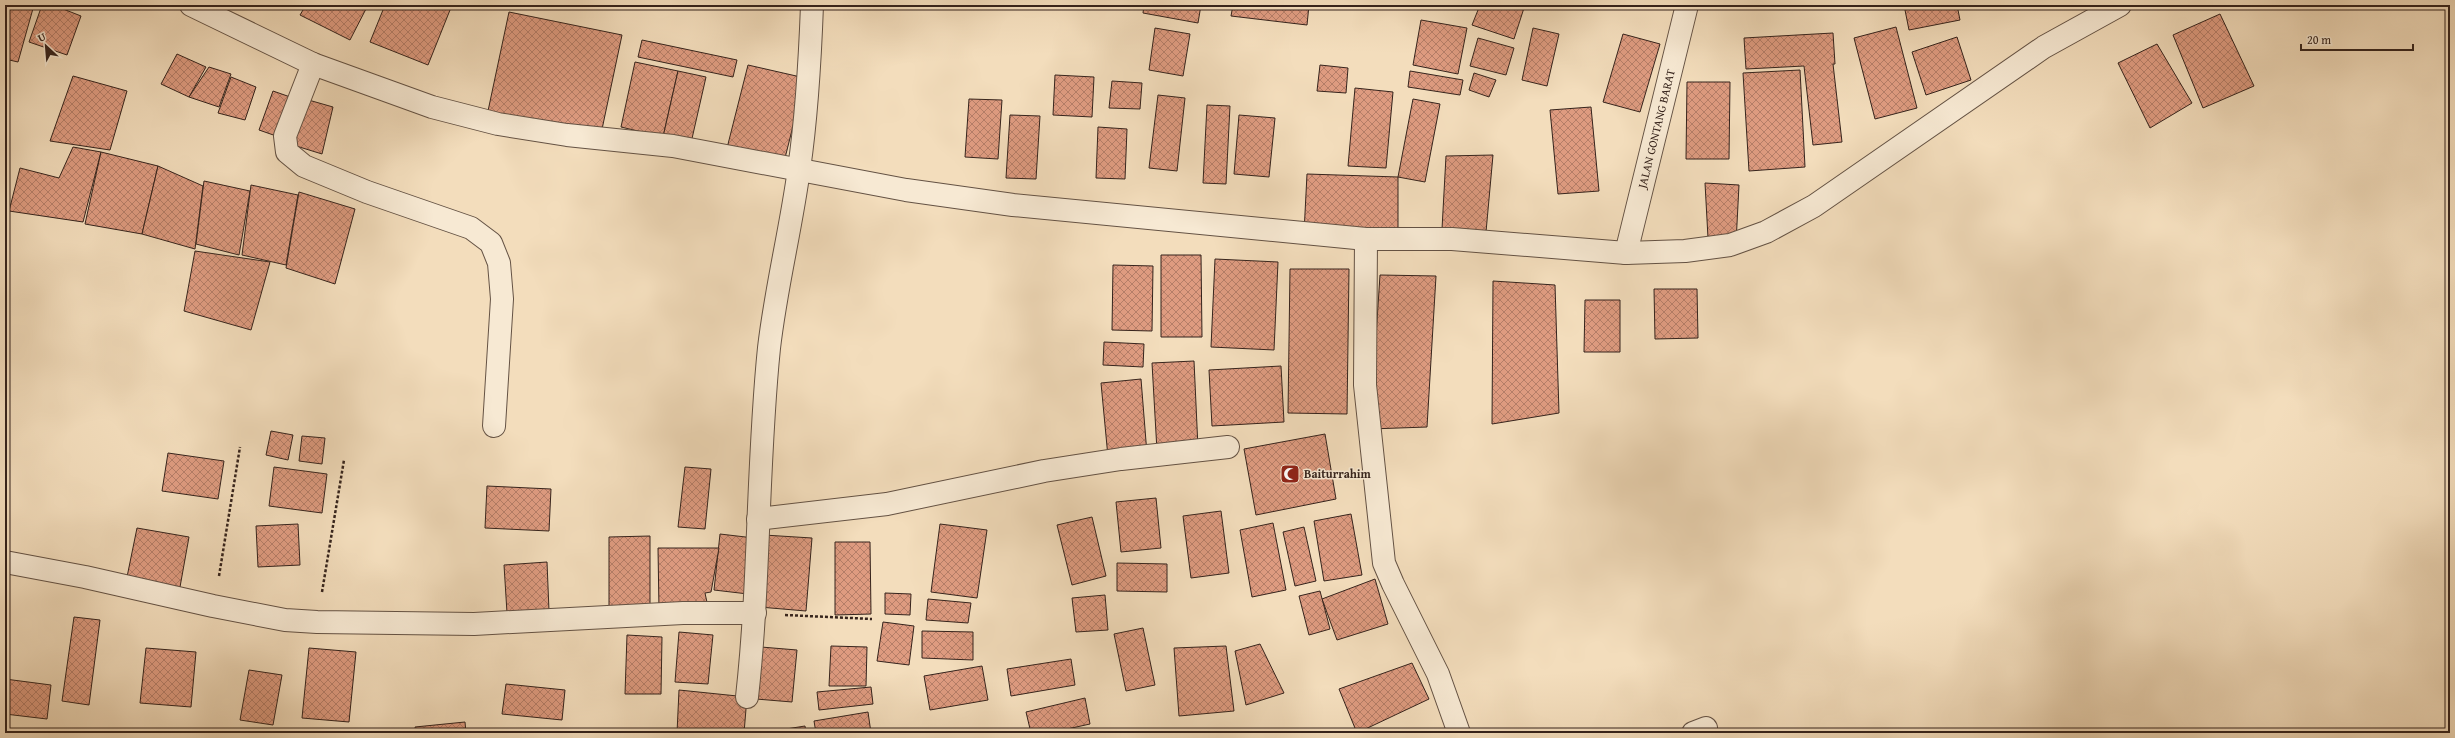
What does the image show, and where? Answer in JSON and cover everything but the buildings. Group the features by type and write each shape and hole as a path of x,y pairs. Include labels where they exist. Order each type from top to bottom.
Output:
{"street":[{"path":"191,5 314,64 432,107 498,124 567,135 672,146 906,190 1013,205 1366,239 1452,239 1626,253 1685,251 1730,245 1766,232 1814,206 2044,47 2120,5"},
{"path":"747,697 755,613 764,393 771,333 799,170 810,65 812,5"},
{"name":"JALAN GONTANG BARAT","path":"1626,253 1687,5"},
{"path":"314,64 285,136 287,152 304,166 367,192 471,228 491,243 499,263 502,299 494,426"},
{"path":"1366,239 1365,385 1384,563 1438,674 1459,733"},
{"path":"758,520 887,504 1044,471 1121,459 1228,447"},
{"path":"5,562 85,577 213,606 285,620 317,622 474,624 683,613 755,613"}],"path":[{"path":"213,606 240,447"},
{"path":"317,622 344,460"},
{"path":"755,613 872,619"}],"place":[{"name":"Baiturrahim","path":"1290,474"}]}
